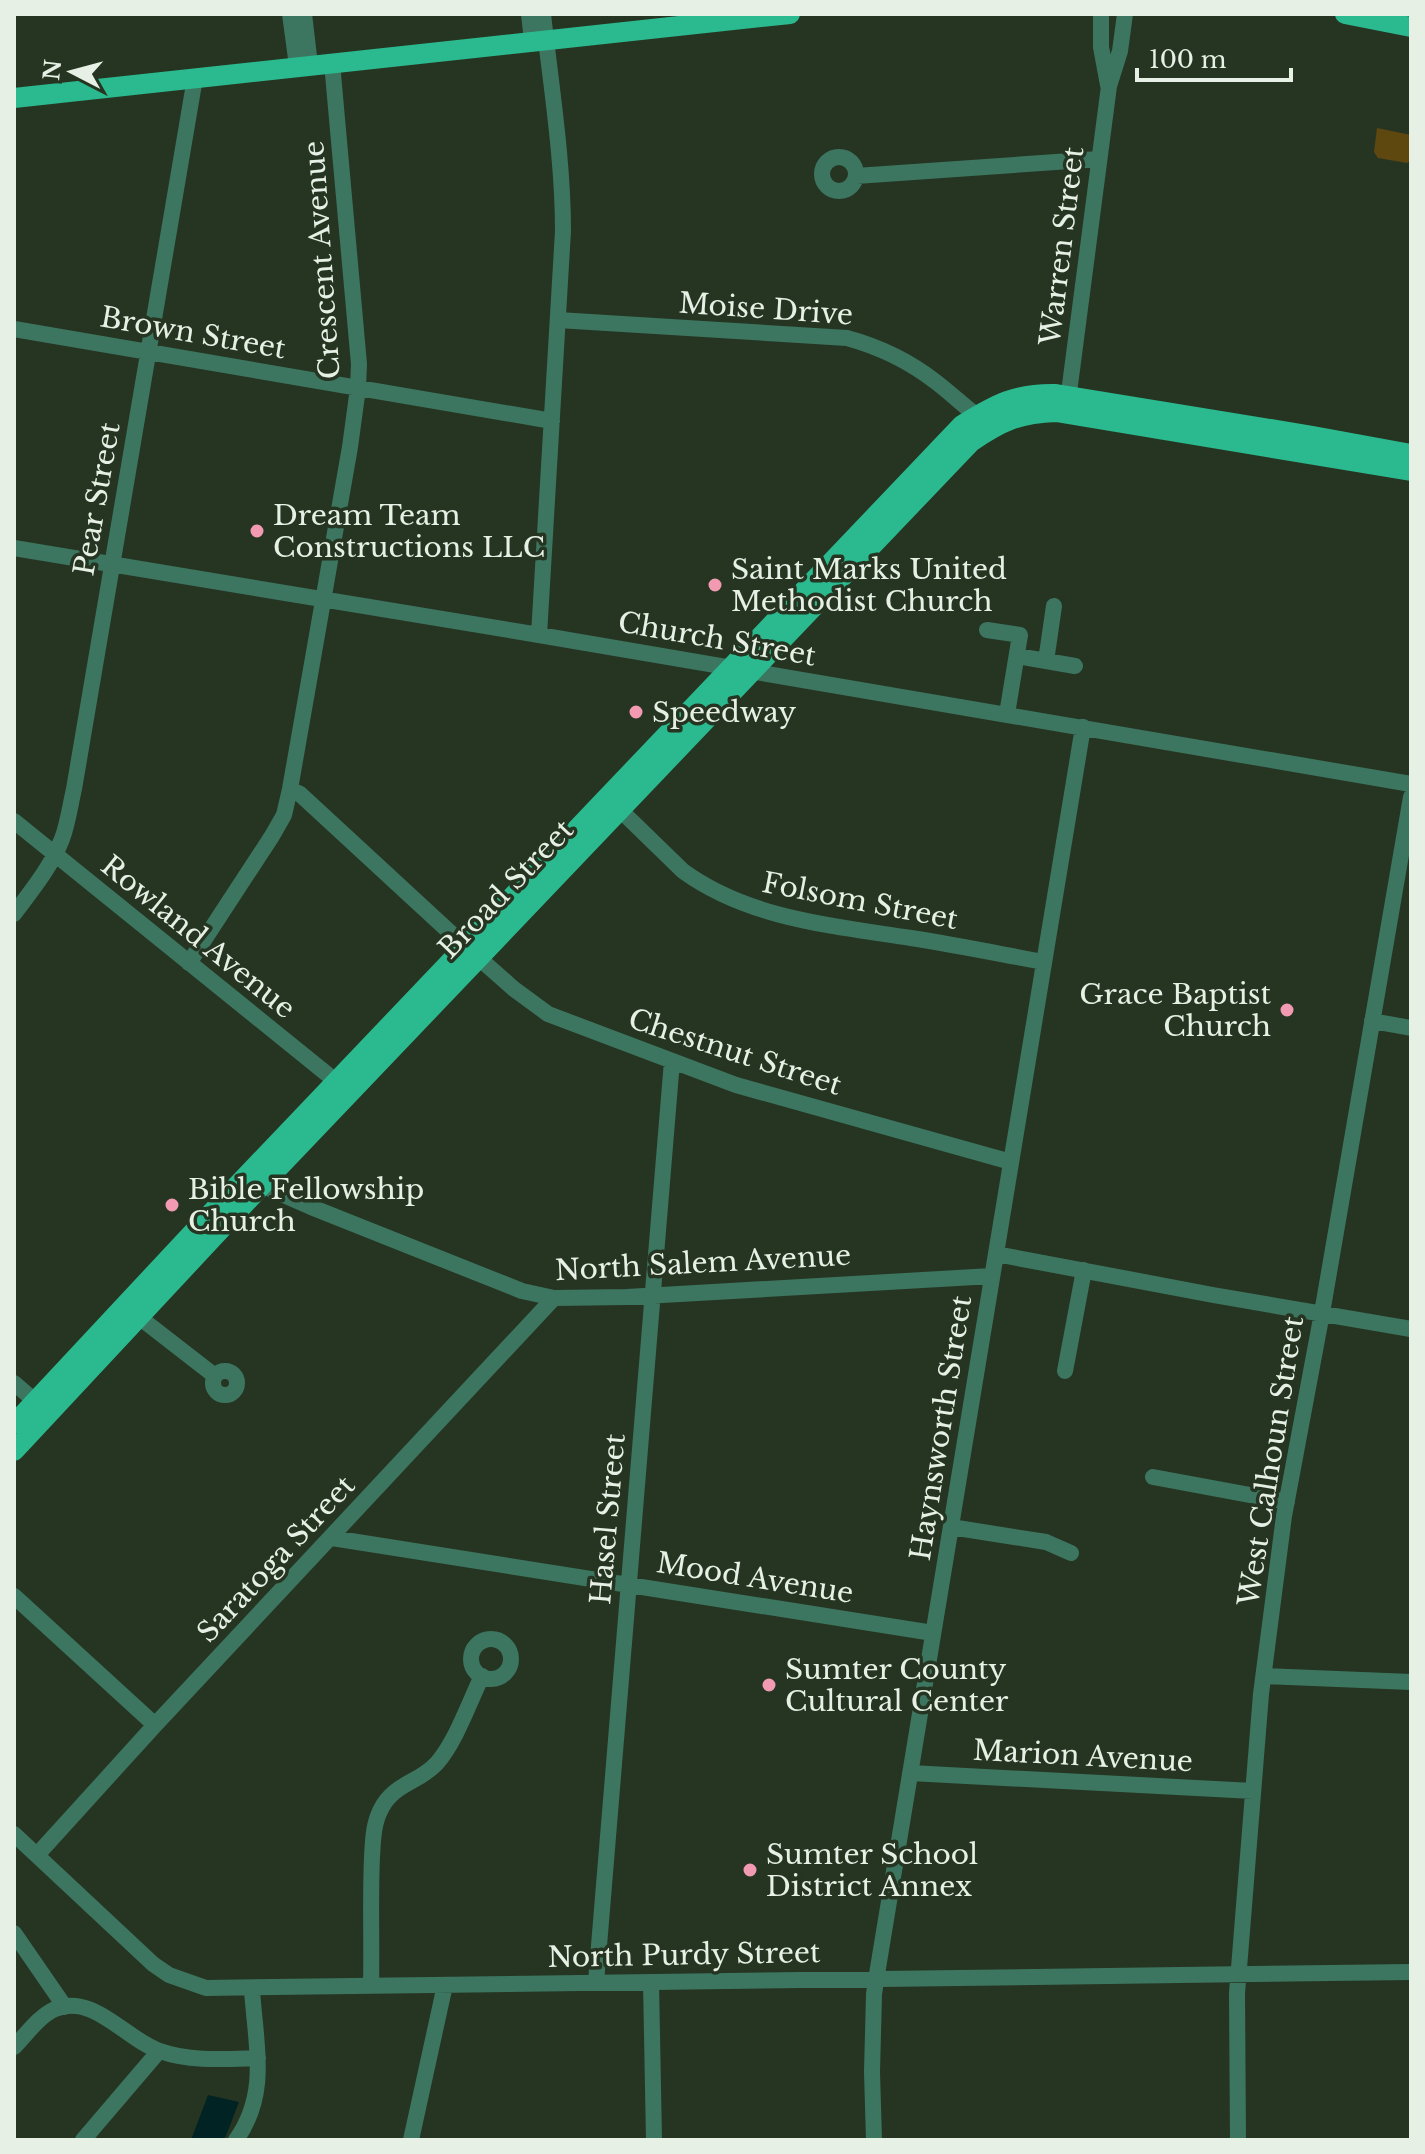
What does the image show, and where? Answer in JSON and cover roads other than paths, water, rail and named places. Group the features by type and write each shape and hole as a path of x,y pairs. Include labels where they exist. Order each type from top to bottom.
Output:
{"main road":[{"path":"14,98 790,14"},
{"path":"1345,14 1411,27"},
{"path":"1067,404 1358,443 1411,454"},
{"path":"1067,404 1411,471"},
{"name":"Broad Street","path":"614,804 731,668 955,432 984,422 1067,404"},
{"name":"Broad Street","path":"14,1424 258,1177 614,804 752,671 971,442 984,422"},
{"name":"Broad Street","path":"14,1451 139,1317 258,1177"}],"street":[{"path":"290,14 304,66"},
{"path":"304,14 304,66"},
{"path":"529,14 539,40 563,206 539,635"},
{"path":"539,40 543,14"},
{"name":"Warren Street","path":"1101,14 1101,47 1109,86"},
{"name":"Warren Street","path":"1067,404 1109,86 1120,51 1125,14"},
{"name":"Crescent Avenue","path":"189,963 284,815 347,463 358,388 356,332 332,63"},
{"name":"Pear Street","path":"14,914 43,876 68,819 195,78"},
{"path":"856,176 1099,159"},
{"name":"Moise Drive","path":"558,320 847,338 899,357 936,382 984,422"},
{"name":"Brown Street","path":"14,329 552,421"},
{"name":"Church Street","path":"14,548 1411,784"},
{"path":"1046,661 1054,606"},
{"path":"987,630 1020,635 1007,714"},
{"path":"1017,656 1075,666"},
{"name":"Haynsworth Street","path":"874,2140 874,1994 1083,727"},
{"path":"290,789 300,794 472,952"},
{"name":"West Calhoun Street","path":"1238,2140 1236,2020 1264,1676 1287,1502 1411,797"},
{"name":"Folsom Street","path":"614,804 695,880 743,904 841,927 1044,962"},
{"name":"Rowland Avenue","path":"14,821 344,1087"},
{"name":"Chestnut Street","path":"472,952 548,1014 736,1085 1011,1162"},
{"path":"1372,1021 1411,1028"},
{"name":"Hasel Street","path":"596,1982 672,1061"},
{"name":"North Salem Avenue","path":"258,1177 272,1190 311,1207 522,1291 554,1298 992,1276"},
{"path":"996,1254 1411,1329"},
{"path":"1065,1371 1084,1270"},
{"name":"Saratoga Street","path":"37,1855 554,1298"},
{"path":"139,1317 215,1376"},
{"path":"14,1383 35,1401"},
{"path":"1153,1477 1287,1502"},
{"path":"951,1527 1046,1542 1071,1553"},
{"name":"Mood Avenue","path":"332,1538 933,1633"},
{"path":"14,1596 155,1725"},
{"path":"371,1986 371,1875 376,1820 392,1793 429,1770 443,1754 482,1676"},
{"path":"1264,1676 1411,1682"},
{"name":"Marion Avenue","path":"910,1773 1253,1791"},
{"name":"North Purdy Street","path":"14,1834 153,1964 169,1975 206,1988 1411,1972"},
{"path":"14,1933 65,2007"},
{"path":"651,1982 654,2140"},
{"path":"411,2140 445,1985"},
{"path":"236,2140 247,2124 258,2085 252,1989"},
{"path":"14,2047 48,2014 65,2007 75,2007 95,2012 159,2051 199,2058 258,2058"},
{"path":"83,2140 159,2051"}],"water":[{"path":"208,2095 239,2102 222,2140 191,2140"}],"place":[{"name":"Dream Team Constructions LLC","path":"257,531"},
{"name":"Saint Marks United Methodist Church","path":"715,585"},
{"name":"Speedway","path":"636,712"},
{"name":"Grace Baptist Church","path":"1287,1010"},
{"name":"Bible Fellowship Church","path":"172,1205"},
{"name":"Sumter County Cultural Center","path":"769,1685"},
{"name":"Sumter School District Annex","path":"750,1870"}]}
